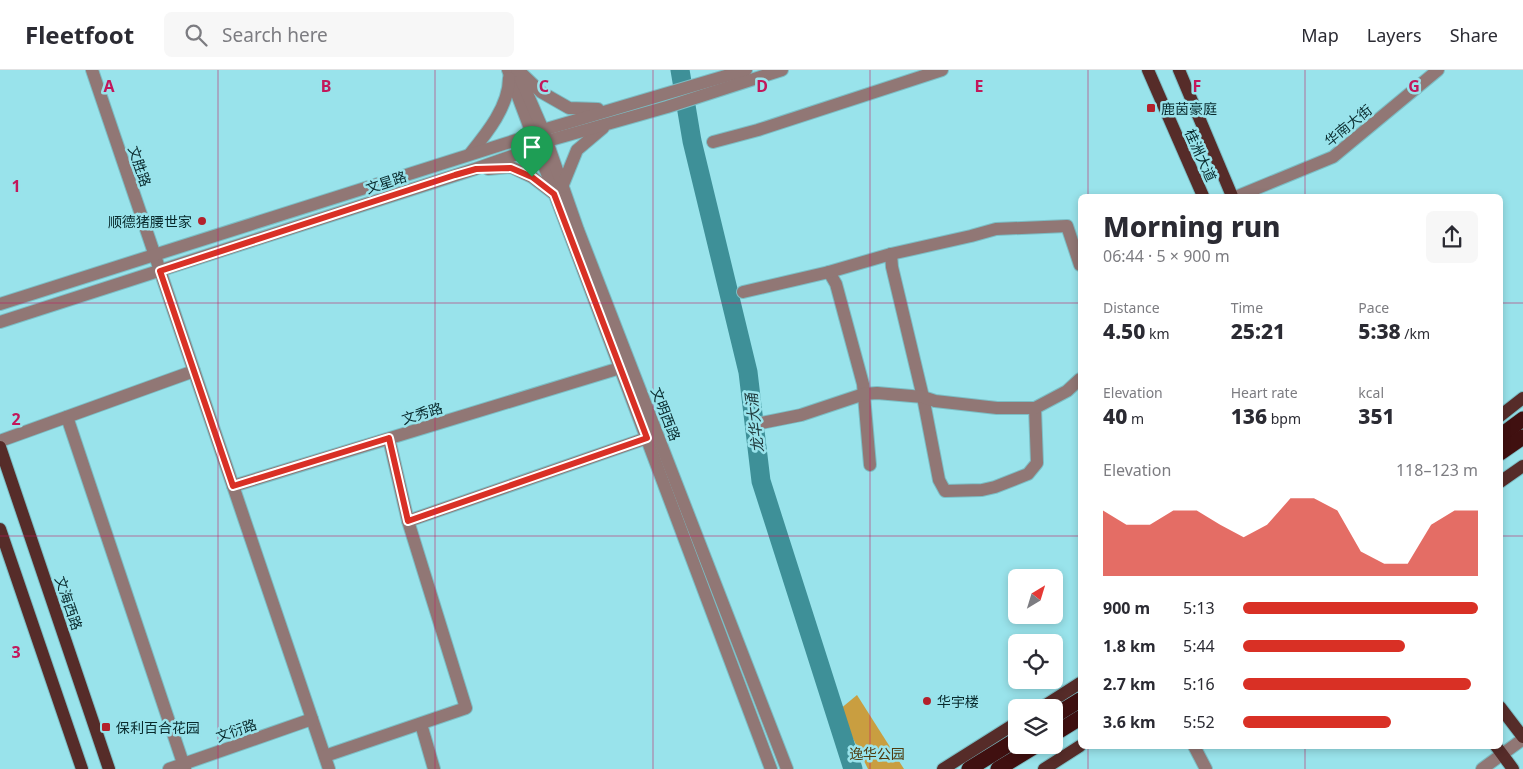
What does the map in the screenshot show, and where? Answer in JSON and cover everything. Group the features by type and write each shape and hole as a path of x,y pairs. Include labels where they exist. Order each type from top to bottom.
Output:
{"highway":[{"path":"1503,434 1523,419"},
{"path":"1503,451 1523,437"},
{"path":"1063,710 1078,701"},
{"path":"1063,728 1078,719"},
{"path":"969,769 1008,745"},
{"path":"998,769 1022,754"}],"main road":[{"name":"桂洲大道","path":"1148,70 1201,194"},
{"name":"桂洲大道","path":"1179,70 1231,194"},
{"path":"1503,414 1523,398"},
{"name":"文海西路","path":"0,447 109,769"},
{"path":"1503,480 1523,466"},
{"path":"0,529 82,769"},
{"path":"1055,699 1078,684"},
{"path":"1503,711 1523,738"},
{"path":"943,769 1008,728"},
{"path":"1044,769 1078,747"},
{"path":"1499,751 1513,769"}],"street":[{"name":"文胜路","path":"92,70 329,769"},
{"path":"691,93 746,70"},
{"name":"文星路","path":"0,304 470,154 606,125 678,97 782,70"},
{"path":"713,142 758,130 942,70"},
{"name":"华南大街","path":"1243,194 1333,157 1438,70"},
{"path":"470,154 490,128 509,87 513,71 541,92 569,108 611,109"},
{"name":"文明西路","path":"513,71 558,190 620,368 771,769"},
{"name":"文星路","path":"0,322 476,169 539,138 611,109 678,97"},
{"path":"476,169 511,168 558,190 577,150 606,125"},
{"name":"文明西路","path":"558,190 787,769"},
{"path":"742,292 829,272 891,254 971,236 996,228 1067,226 1078,259"},
{"path":"891,254 892,267 923,397 938,480 945,491 982,490 996,487 1028,474 1037,463 1036,408"},
{"path":"829,272 836,284 863,384 870,465"},
{"name":"文秀路","path":"233,486 620,368"},
{"path":"0,441 194,371"},
{"path":"761,423 801,415 864,394 877,393 923,397 936,401 997,408 1036,408 1067,391 1078,381"},
{"path":"67,417 184,766"},
{"path":"325,756 466,708 408,521 389,438"},
{"path":"408,521 647,438"},
{"name":"文衍路","path":"169,769 184,766 312,719"},
{"path":"421,724 434,769"},
{"path":"1503,749 1523,738"},
{"path":"1196,749 1206,769"},
{"path":"1482,769 1499,751"}],"green space":[{"name":"逸华公园","path":"857,695 904,769 868,769 839,710"}],"waterway":[{"name":"龙华大涌","path":"680,70 692,141 748,372 761,481 853,769"}],"place":[{"name":"鹿茵豪庭","path":"1151,108"},
{"name":"顺德猪腰世家","path":"202,221"},
{"name":"华宇楼","path":"927,701"},
{"name":"保利百合花园","path":"106,727"}],"route":[{"path":"511,168 532,177 554,194 647,438 408,521 389,438 233,486 160,271 476,169 511,168"}]}
